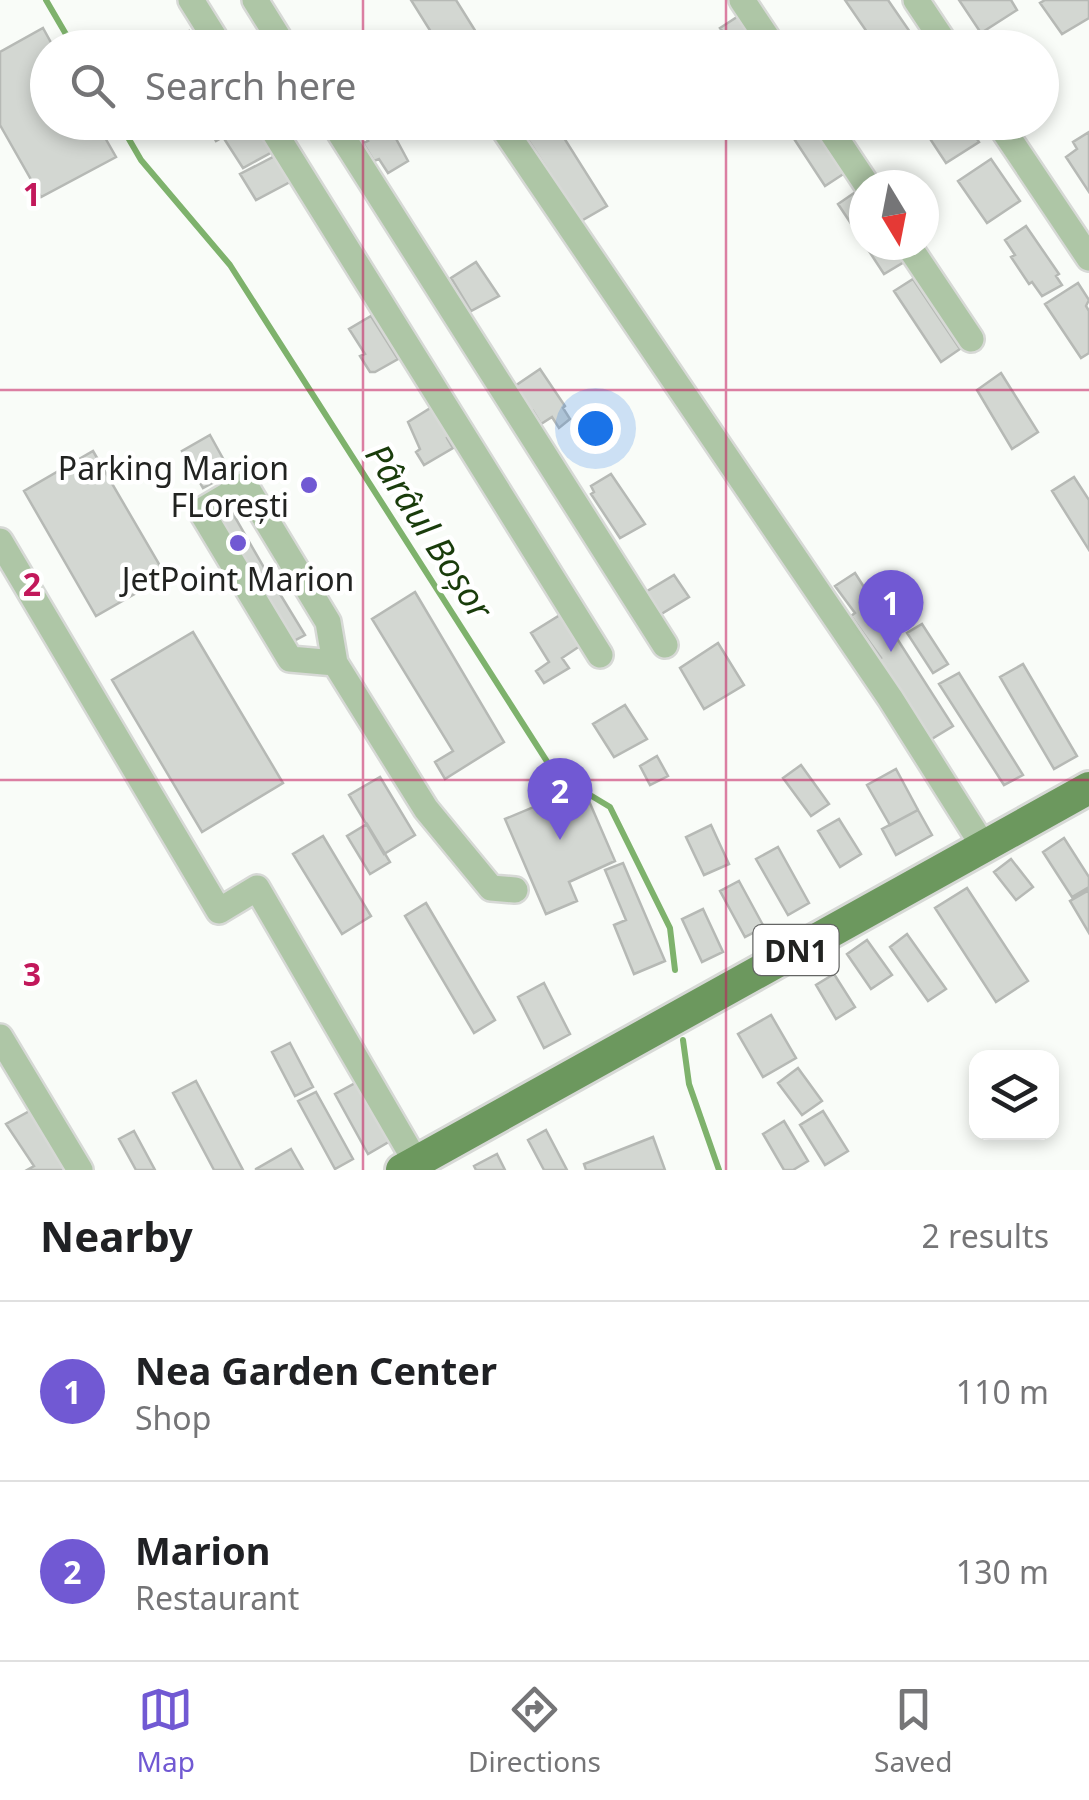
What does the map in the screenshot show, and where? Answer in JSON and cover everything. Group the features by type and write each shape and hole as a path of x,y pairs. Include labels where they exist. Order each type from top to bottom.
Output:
{"main road":[{"name":"DN1","path":"409,1166 1089,788"}],"street":[{"path":"191,0 210,30"},
{"path":"255,0 274,30"},
{"path":"742,0 762,30"},
{"path":"916,0 936,30"},
{"path":"279,140 600,655"},
{"path":"344,140 665,645"},
{"path":"511,140 879,681 984,847"},
{"path":"837,140 857,170"},
{"path":"1010,140 1089,258"},
{"path":"918,260 971,339"},
{"path":"335,664 290,659 202,511 245,484 328,622 335,664 426,809 490,888 516,890"},
{"path":"0,541 219,911 257,888 409,1166"},
{"path":"0,1037 80,1170"}],"building":[{"path":"411,0 456,0 475,30 430,30"},
{"path":"845,0 888,0 909,30 866,30"},
{"path":"959,0 1011,0 1017,10 986,30 979,30"},
{"path":"1089,0 1089,18 1062,34 1040,3"},
{"path":"740,15 750,30 721,30"},
{"path":"30,35 30,140 106,140 116,157 41,197 0,125 0,52"},
{"path":"1089,132 1089,192 1066,157 1077,149 1073,142"},
{"path":"225,140 267,140 274,151 243,168"},
{"path":"397,140 408,161 388,173 379,159 374,161 363,143"},
{"path":"528,140 565,140 607,206 581,221"},
{"path":"795,140 823,140 845,173 825,186"},
{"path":"931,140 978,140 979,142 946,163"},
{"path":"275,156 290,182 256,200 240,174"},
{"path":"991,159 1020,201 987,223 958,181"},
{"path":"849,196 849,220 838,204"},
{"path":"1026,226 1059,274 1056,276 1062,285 1042,296 1011,257 1015,255 1005,240"},
{"path":"875,260 903,260 904,262 884,274"},
{"path":"476,262 499,296 471,311 451,278"},
{"path":"913,279 960,349 941,362 894,291"},
{"path":"1078,283 1089,300 1089,353 1081,358 1045,304"},
{"path":"371,316 398,359 375,372 370,372 360,356 365,354 349,329"},
{"path":"540,369 570,419 559,428 552,417 541,424 533,411 529,413 515,386"},
{"path":"1001,373 1038,432 1012,449 977,390"},
{"path":"432,407 453,448 424,465 408,422"},
{"path":"210,435 231,473 203,488 182,451"},
{"path":"93,451 166,576 96,616 24,491"},
{"path":"611,474 645,524 620,538 591,494 591,486"},
{"path":"1074,477 1089,500 1089,550 1052,491"},
{"name":"JetPoint Marion","path":"228,505 266,571 249,581 210,515"},
{"path":"266,571 305,635 288,644 249,581"},
{"path":"855,573 953,726 930,740 835,586"},
{"path":"674,575 689,597 658,616 644,593"},
{"path":"415,592 504,742 445,779 435,762 453,751 372,619"},
{"path":"560,615 580,646 562,658 569,668 544,683 536,671 549,662 531,633"},
{"path":"922,624 948,664 933,673 907,633"},
{"path":"193,632 283,783 202,832 112,680"},
{"path":"718,643 744,685 704,709 680,668"},
{"path":"1023,664 1077,756 1054,769 1000,677"},
{"path":"959,673 1023,775 1004,785 939,684"},
{"path":"625,705 647,739 614,757 593,724"},
{"path":"657,756 668,776 650,785 640,766"},
{"path":"801,765 829,804 811,816 783,778"},
{"path":"896,769 918,810 890,825 867,785"},
{"path":"380,777 415,835 384,854 349,795"},
{"path":"589,801 615,861 569,882 577,901 546,914 505,819 543,803 551,818"},
{"path":"918,810 932,835 896,855 882,829"},
{"path":"839,819 861,854 840,867 818,831"},
{"path":"367,824 390,862 370,874 347,836"},
{"path":"711,825 729,864 704,875 686,837"},
{"path":"323,836 371,916 342,934 293,854"},
{"path":"1064,838 1089,877 1089,887 1072,897 1043,852"},
{"path":"778,847 809,903 788,915 756,859"},
{"path":"1011,859 1033,887 1016,900 994,872"},
{"path":"623,863 665,961 634,974 614,925 626,920 605,870"},
{"path":"739,881 764,927 745,937 720,891"},
{"path":"967,888 1028,981 996,1002 935,908"},
{"path":"1089,890 1089,933 1070,901"},
{"path":"426,903 495,1020 474,1033 405,916"},
{"path":"703,909 723,952 702,962 682,919"},
{"path":"907,934 946,989 928,1001 890,947"},
{"path":"867,940 892,975 871,989 847,954"},
{"path":"834,974 855,1007 836,1019 816,985"},
{"path":"544,983 570,1034 544,1048 518,997"},
{"path":"771,1015 796,1058 763,1077 738,1034"},
{"path":"290,1043 313,1087 295,1096 272,1052"},
{"path":"798,1068 822,1101 802,1115 778,1083"},
{"path":"196,1081 243,1170 214,1170 173,1093"},
{"path":"359,1081 392,1140 368,1154 335,1094"},
{"path":"316,1092 353,1159 335,1169 298,1101"},
{"path":"35,1108 66,1170 27,1170 34,1166 6,1124"},
{"path":"823,1111 848,1151 825,1165 800,1125"},
{"path":"784,1121 808,1161 793,1170 784,1170 763,1134"},
{"path":"546,1130 567,1170 544,1170 528,1140"},
{"path":"134,1131 155,1170 136,1170 119,1139"},
{"path":"653,1137 665,1170 586,1170 584,1164"},
{"path":"291,1149 303,1170 256,1170 256,1169"},
{"path":"497,1154 505,1170 476,1170 474,1166"}],"waterway":[{"name":"Pârâul Boșor","path":"46,0 64,30"},
{"name":"Pârâul Boșor","path":"129,140 141,160 230,265 555,774 610,807 670,928 675,970"},
{"name":"Pârâul Boșor","path":"683,1040 689,1084 719,1170"}],"place":[{"name":"Parking Marion FLorești","path":"309,485"},
{"name":"JetPoint Marion","path":"238,543"},
{"name":"Nea Garden Center","path":"891,652"},
{"name":"Marion","path":"560,840"}]}
